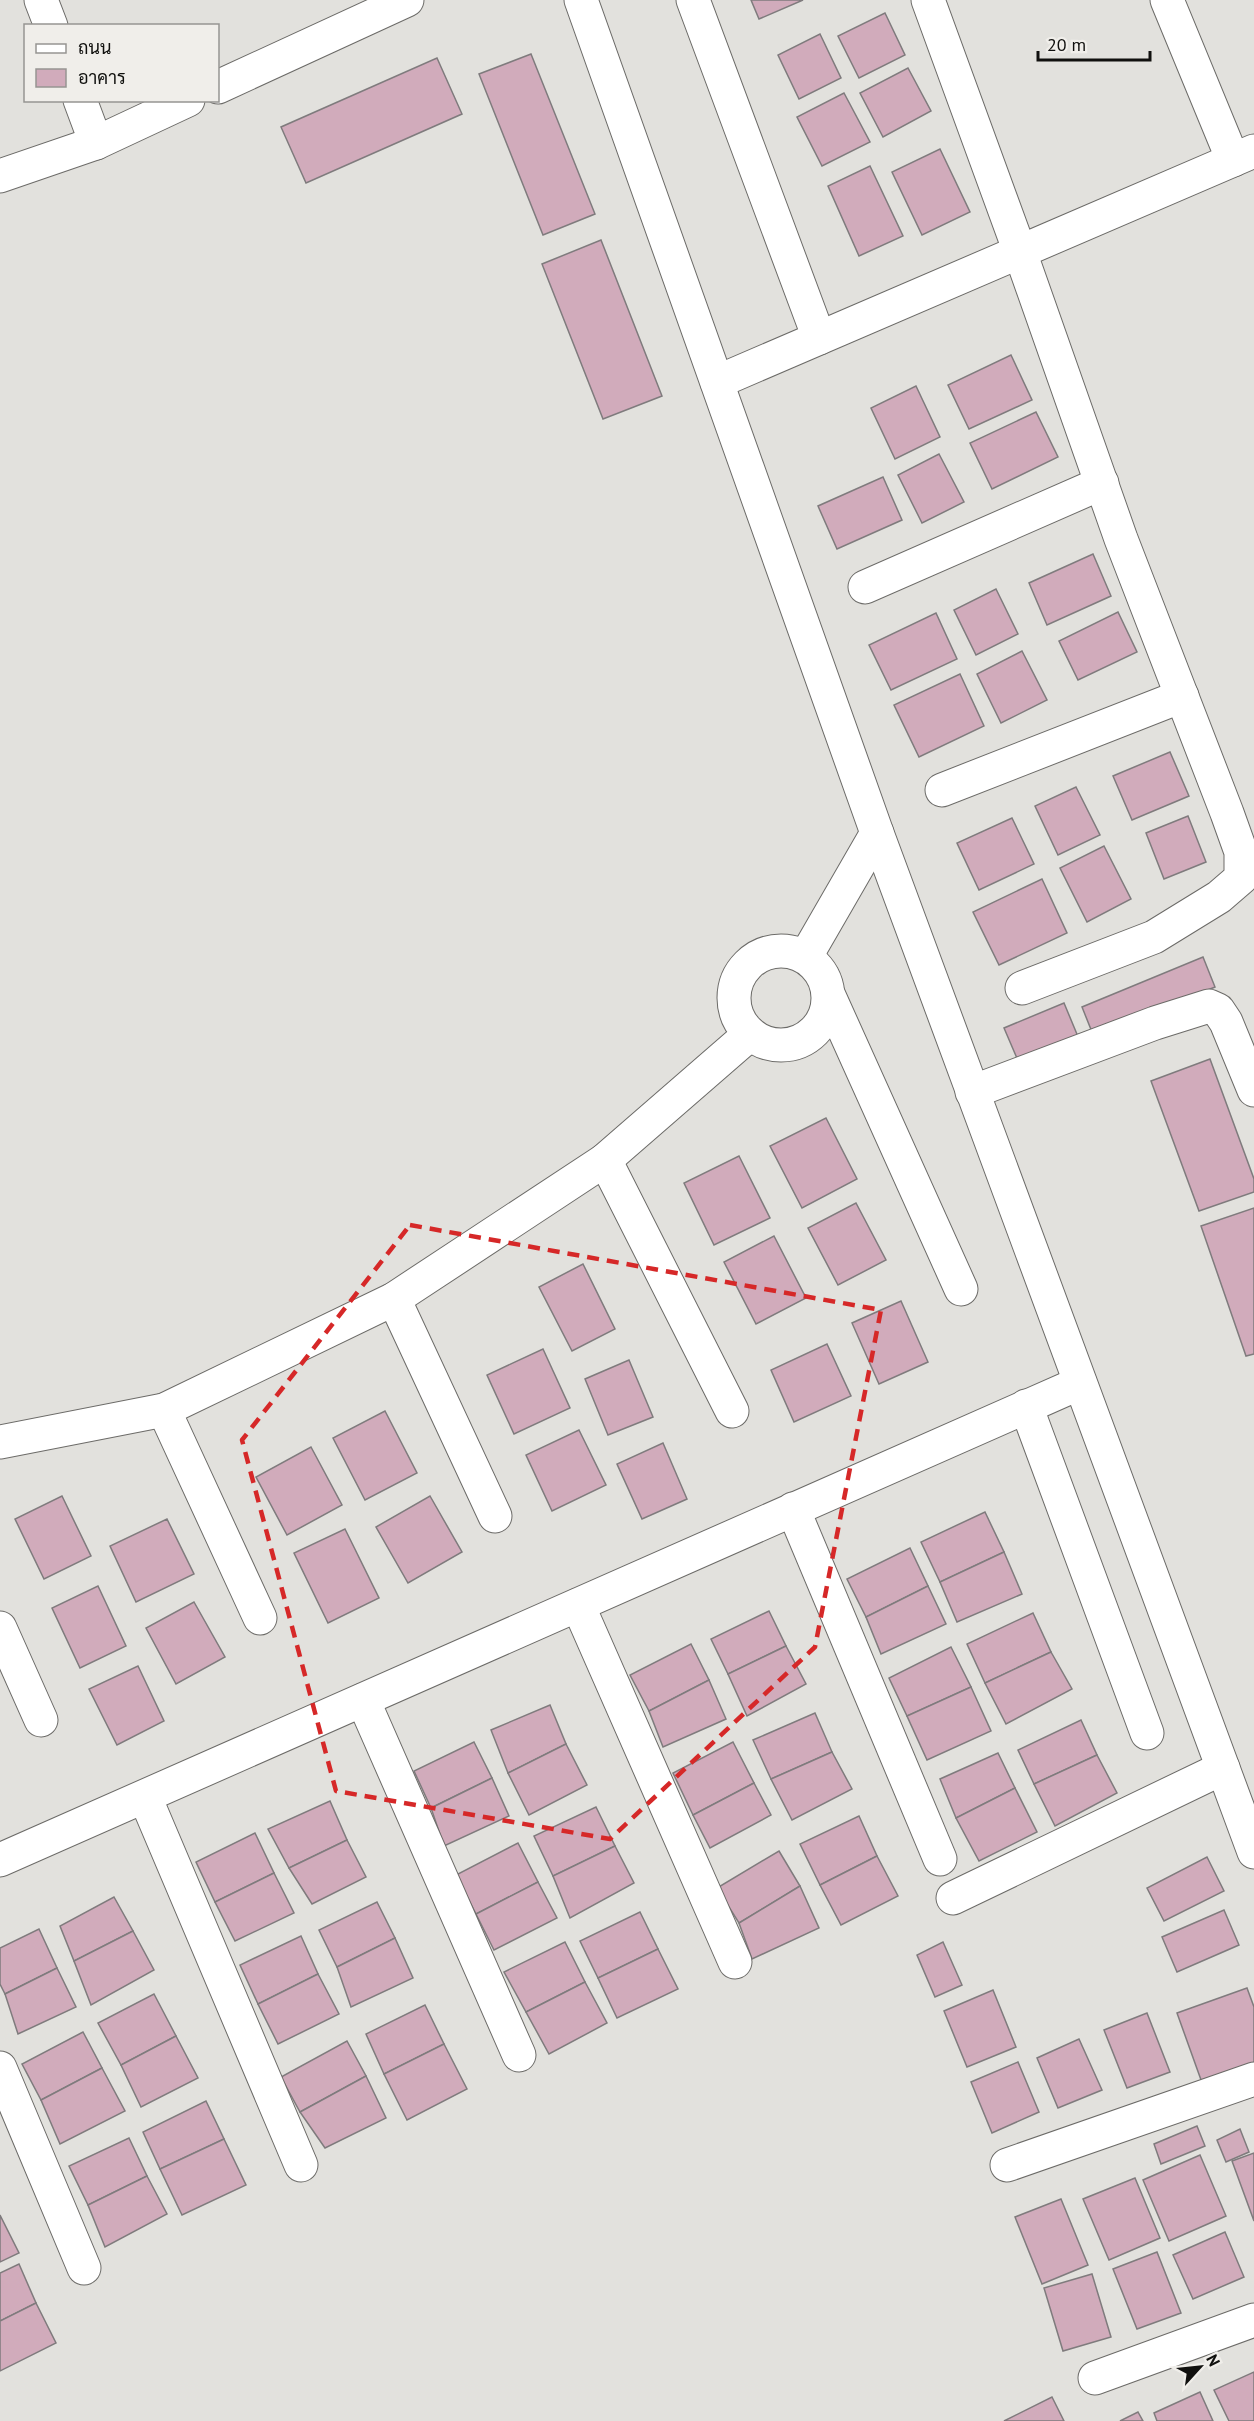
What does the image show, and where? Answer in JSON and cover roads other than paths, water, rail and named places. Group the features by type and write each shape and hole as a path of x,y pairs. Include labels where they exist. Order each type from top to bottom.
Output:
{"street":[{"path":"41,0 50,24"},
{"path":"219,87 407,0"},
{"path":"581,0 877,833 1254,1852"},
{"path":"693,0 819,338"},
{"path":"928,0 1102,483 1240,852 1241,878 1219,897 1154,937 1022,988"},
{"path":"717,382 1244,155 1167,0"},
{"path":"81,102 96,143"},
{"path":"0,177 96,143 184,102"},
{"path":"865,587 1102,483"},
{"path":"942,790 1182,696"},
{"path":"806,956 877,833"},
{"path":"829,996 827,1011 820,1026 809,1037 794,1044 779,1046 763,1042 750,1034 740,1022 734,1006 734,991 739,976 747,963 761,955 775,950 791,951 806,956 817,966 826,980 829,996 961,1288"},
{"path":"972,1092 1155,1023 1209,1006 1218,1010 1226,1022 1254,1090"},
{"path":"0,1442 164,1410 394,1299 605,1160 750,1034"},
{"path":"605,1160 732,1411"},
{"path":"394,1299 495,1516"},
{"path":"0,1860 1080,1383"},
{"path":"1026,1407 1147,1733"},
{"path":"164,1410 260,1618"},
{"path":"793,1509 940,1859"},
{"path":"578,1605 735,1962"},
{"path":"0,1628 41,1720"},
{"path":"363,1700 519,2055"},
{"path":"953,1898 1223,1768"},
{"path":"145,1797 301,2165"},
{"path":"0,2068 84,2268"},
{"path":"1007,2165 1254,2079"},
{"path":"1095,2378 1254,2320"}]}
